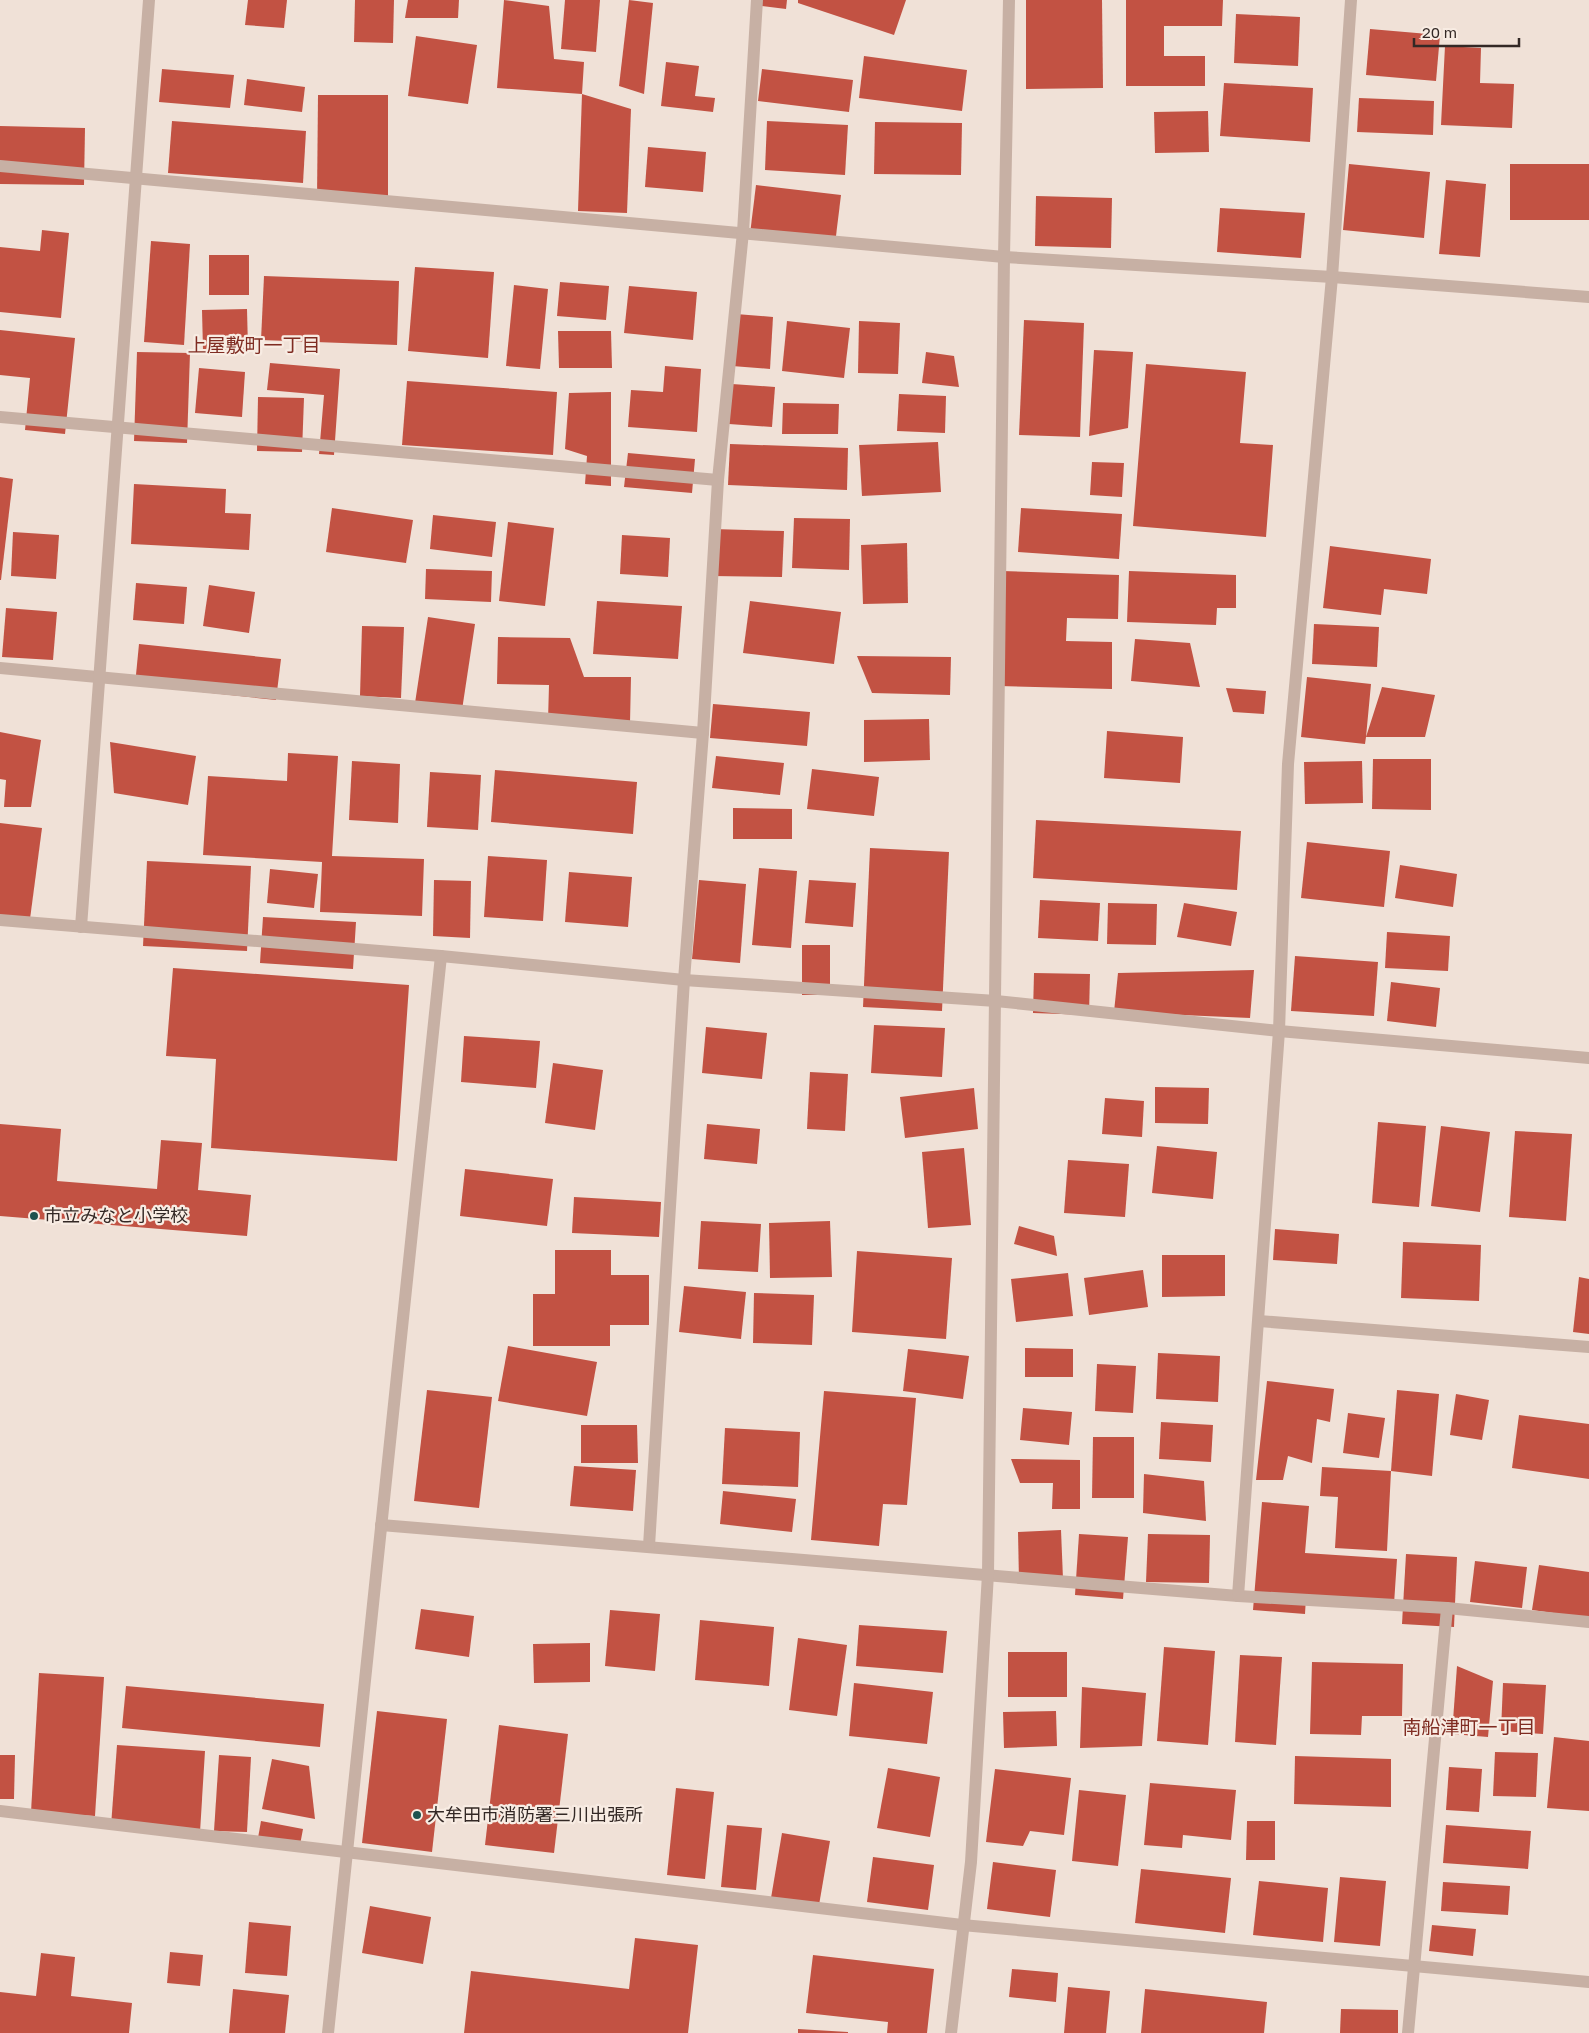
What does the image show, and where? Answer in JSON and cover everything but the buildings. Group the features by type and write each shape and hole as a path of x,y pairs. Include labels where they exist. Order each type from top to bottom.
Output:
{"street":[{"path":"81,926 149,0"},
{"path":"650,1546 684,980 703,733 718,480 744,232 757,0"},
{"path":"951,2033 962,1925 971,1862 988,1574 1004,257 1009,0"},
{"path":"1238,1596 1279,1031 1288,764 1332,277 1351,0"},
{"path":"0,166 1004,257 1332,277 1589,297"},
{"path":"0,417 718,480"},
{"path":"0,668 703,733"},
{"path":"0,920 441,956 684,980 996,1001 1279,1031 1589,1058"},
{"path":"328,2033 441,956"},
{"path":"1259,1321 1589,1347"},
{"path":"381,1524 1238,1596 1447,1608 1589,1622"},
{"path":"1408,2033 1447,1608"},
{"path":"0,1811 962,1925 1589,1982"}],"place":[{"name":"市立みなと小学校","path":"34,1216"},
{"name":"大牟田市消防署三川出張所","path":"417,1815"}],"district":[{"name":"上屋敷町一丁目","path":"254,345"},
{"name":"南船津町一丁目","path":"1469,1727"}]}
